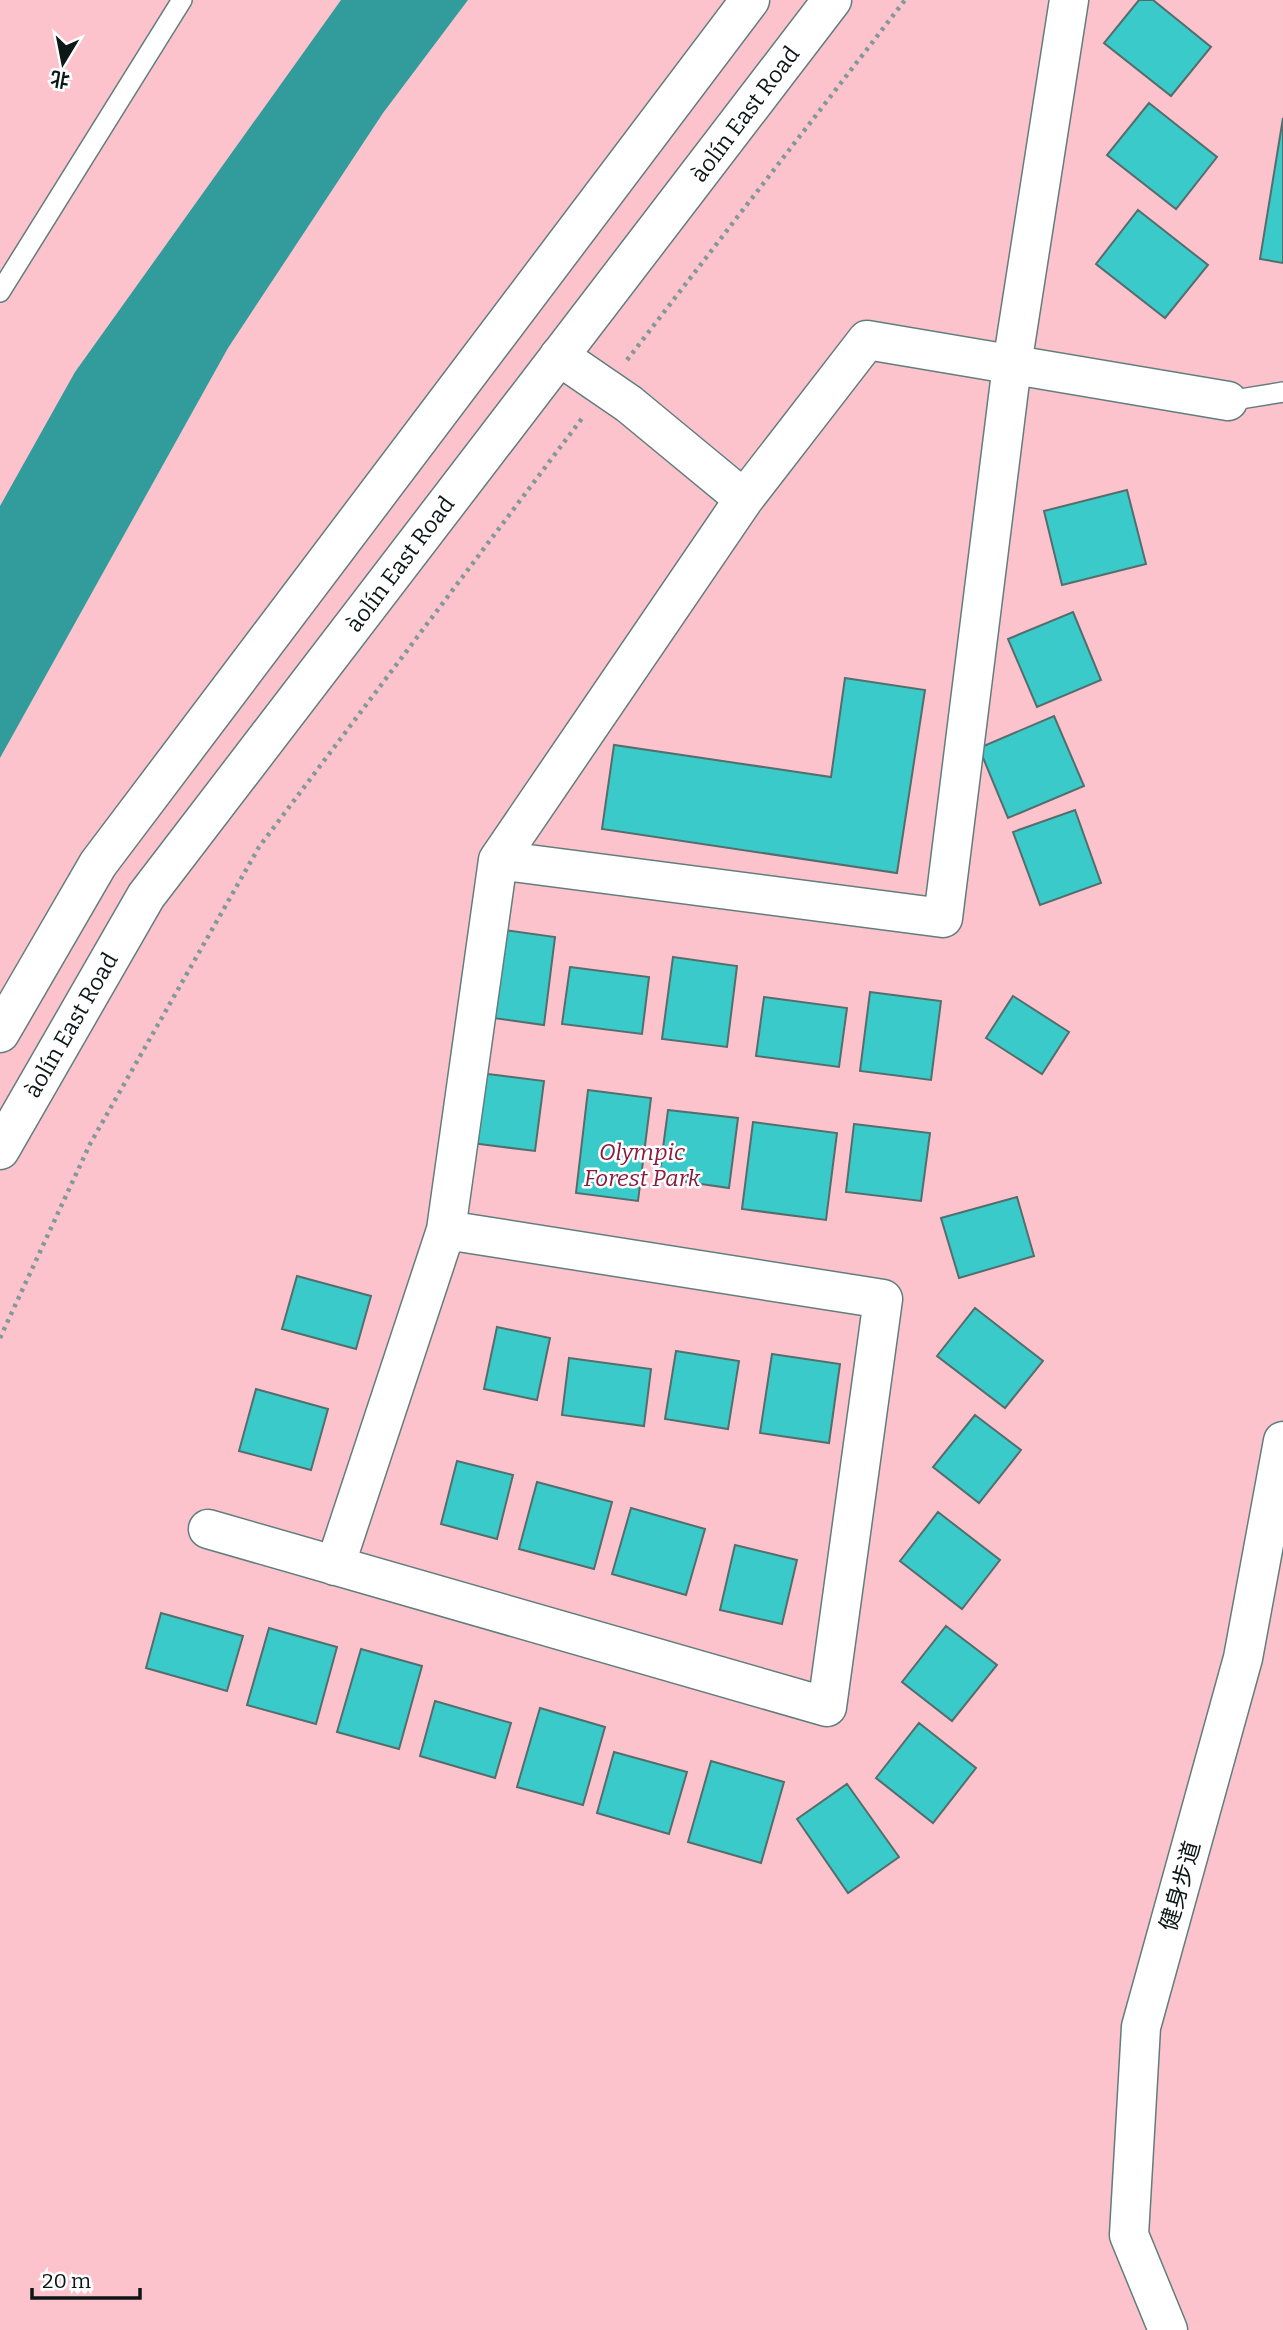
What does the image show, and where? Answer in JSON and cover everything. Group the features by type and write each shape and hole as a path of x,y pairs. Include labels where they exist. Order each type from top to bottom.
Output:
{"street":[{"path":"0,1033 99,864 750,0"},
{"name":"àolín East Road","path":"0,1150 146,896 832,0"},
{"path":"498,860 943,918 1012,365 1069,0"},
{"path":"335,1566 446,1230 498,860 744,499 867,340 1228,401"},
{"path":"559,356 629,404 744,499"},
{"path":"208,1529 827,1707 883,1299 446,1230"},
{"name":"健身步道","path":"1168,2330 1129,2235 1141,2027 1244,1658 1283,1441"}],"lane":[{"path":"0,292 182,0"},
{"path":"1228,401 1283,392"}],"path":[{"path":"0,1338 90,1144 259,847 605,388 905,0"}],"green space":[{"name":"Olympic Forest Park","path":"0,0 1283,0 1283,2330 0,2330"}],"water":[{"path":"341,0 468,0 383,113 228,348 0,758 0,506 75,372"}],"building":[{"path":"1139,0 1153,0 1211,47 1171,96 1104,43"},
{"path":"1149,103 1217,157 1176,209 1107,155"},
{"path":"1283,118 1283,263 1260,259"},
{"path":"1138,210 1208,265 1165,318 1096,264"},
{"path":"1127,490 1146,564 1062,585 1044,511"},
{"path":"1073,612 1101,680 1037,707 1008,639"},
{"path":"845,678 925,690 897,873 602,829 614,745 831,777"},
{"path":"1054,716 1084,786 1008,818 979,748"},
{"path":"1075,810 1101,883 1040,905 1013,832"},
{"path":"504,930 555,937 544,1025 493,1018"},
{"path":"673,957 737,966 727,1047 662,1039"},
{"path":"570,967 649,977 642,1034 562,1024"},
{"path":"870,992 941,1001 931,1080 860,1071"},
{"path":"1013,996 1069,1032 1042,1074 986,1038"},
{"path":"764,997 847,1008 839,1067 756,1056"},
{"path":"480,1073 544,1081 535,1151 471,1143"},
{"path":"588,1090 651,1098 638,1201 576,1193"},
{"path":"668,1110 738,1118 729,1188 659,1178"},
{"path":"753,1122 837,1133 826,1220 742,1209"},
{"path":"854,1124 930,1133 921,1201 846,1192"},
{"path":"1017,1197 1034,1256 959,1278 941,1218"},
{"path":"297,1276 371,1296 356,1349 282,1329"},
{"path":"975,1308 1043,1361 1005,1408 937,1356"},
{"path":"497,1327 550,1338 537,1400 484,1389"},
{"path":"676,1351 739,1361 728,1429 665,1419"},
{"path":"772,1354 840,1364 829,1443 760,1433"},
{"path":"569,1358 651,1369 644,1426 562,1415"},
{"path":"256,1389 328,1409 311,1470 239,1451"},
{"path":"975,1415 1021,1450 979,1503 933,1467"},
{"path":"457,1461 513,1475 497,1539 441,1524"},
{"path":"537,1482 612,1502 594,1569 519,1549"},
{"path":"631,1508 705,1529 686,1595 612,1574"},
{"path":"938,1512 1000,1560 962,1609 900,1561"},
{"path":"735,1545 797,1560 782,1624 720,1610"},
{"path":"161,1613 243,1636 227,1691 146,1668"},
{"path":"946,1626 997,1665 952,1721 902,1682"},
{"path":"269,1628 337,1647 316,1724 247,1705"},
{"path":"361,1649 422,1666 399,1749 337,1732"},
{"path":"435,1701 511,1723 495,1778 420,1756"},
{"path":"540,1708 605,1727 583,1805 517,1787"},
{"path":"919,1723 976,1768 933,1823 876,1778"},
{"path":"614,1752 687,1772 669,1834 597,1813"},
{"path":"711,1761 784,1782 761,1863 688,1842"},
{"path":"847,1784 899,1857 848,1893 797,1819"}]}
